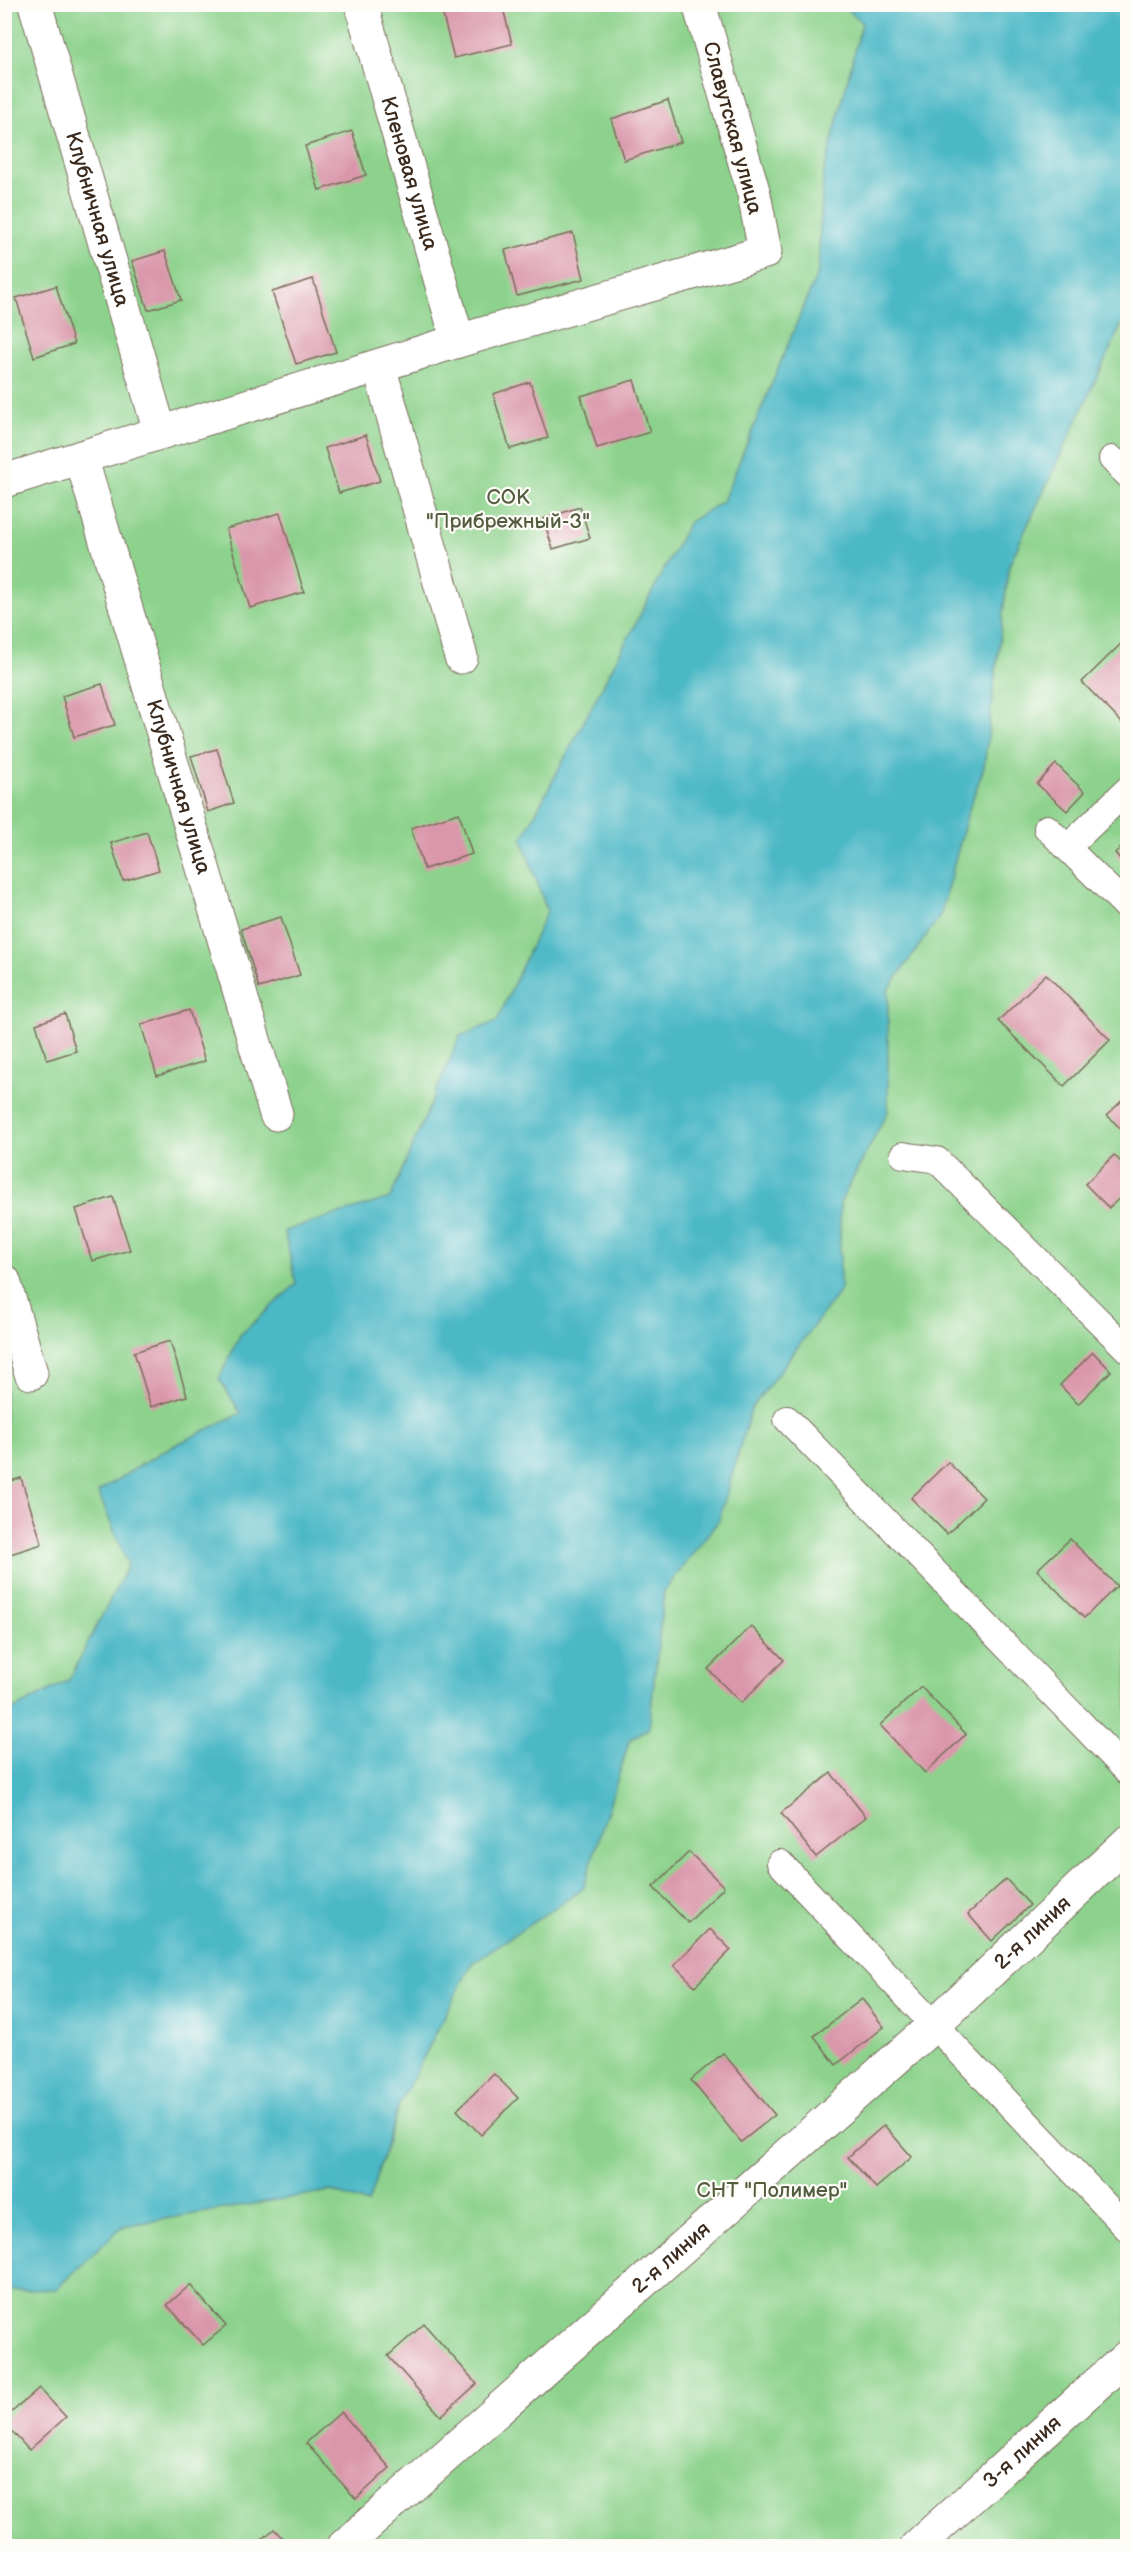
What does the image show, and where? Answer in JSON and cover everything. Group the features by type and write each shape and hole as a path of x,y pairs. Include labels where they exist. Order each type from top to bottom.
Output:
{"street":[{"name":"Клубничная улица","path":"35,4 160,432"},
{"name":"Кленовая улица","path":"361,4 458,341"},
{"name":"Славутская улица","path":"458,341 765,252 754,194 699,4"},
{"path":"4,481 458,341"},
{"path":"379,366 461,657"},
{"name":"Клубничная улица","path":"81,458 276,1114"},
{"path":"4,1281 31,1374"},
{"name":"2-я линия","path":"345,2547 934,2025 1128,1842"},
{"name":"3-я линия","path":"917,2547 1128,2356"}],"lane":[{"path":"1067,848 1128,789"},
{"path":"1047,828 1128,908"},
{"path":"903,1155 938,1160 1128,1350"},
{"path":"787,1419 1128,1772"},
{"path":"780,1863 1128,2229"}],"green space":[{"name":"СОК \"Прибрежный-3\"","path":"5,5 1127,5 1127,2546 5,2546"}],"water":[{"path":"843,5 1127,5 1127,313 1009,565 984,767 969,809 940,916 888,990 888,1111 840,1203 840,1291 751,1409 719,1520 664,1591 649,1728 630,1739 583,1889 472,1963 399,2105 368,2204 330,2191 123,2226 56,2289 5,2291 5,1714 69,1680 128,1565 98,1492 165,1450 241,1413 219,1379 240,1335 296,1284 284,1231 390,1198 460,1036 497,1021 547,911 522,839 689,522 723,501 818,272 823,176 862,23"}],"building":[{"path":"470,4 502,4 512,44 454,58 442,12"},
{"path":"668,100 681,142 624,160 611,119"},
{"path":"352,131 366,175 319,190 305,146"},
{"path":"573,233 584,279 517,296 505,250"},
{"path":"165,251 181,300 148,310 132,261"},
{"path":"313,279 336,352 296,364 272,292"},
{"path":"56,286 74,344 34,357 16,298"},
{"path":"634,380 650,432 597,448 581,396"},
{"path":"530,382 548,438 510,449 493,394"},
{"path":"366,435 380,481 339,493 325,448"},
{"path":"580,507 590,538 553,549 543,519"},
{"path":"280,513 304,592 250,608 226,529"},
{"path":"1128,637 1128,729 1082,682"},
{"path":"102,684 115,725 74,737 62,696"},
{"path":"217,749 234,803 208,812 191,756"},
{"path":"1056,764 1085,792 1067,811 1037,784"},
{"path":"459,813 472,854 424,869 411,828"},
{"path":"147,832 159,870 123,881 111,843"},
{"path":"1128,842 1128,868 1115,853"},
{"path":"281,917 300,975 259,988 241,929"},
{"path":"1046,974 1110,1040 1064,1086 998,1021"},
{"path":"189,1010 205,1061 157,1076 141,1025"},
{"path":"65,1014 76,1051 47,1060 36,1024"},
{"path":"1128,1095 1128,1136 1107,1115"},
{"path":"1114,1155 1128,1169 1128,1190 1109,1208 1085,1184"},
{"path":"113,1197 130,1250 92,1261 76,1209"},
{"path":"170,1341 187,1396 151,1407 134,1352"},
{"path":"1093,1352 1111,1371 1078,1404 1060,1385"},
{"path":"948,1462 984,1498 947,1534 911,1498"},
{"path":"21,1478 42,1544 4,1556 4,1483"},
{"path":"1070,1539 1117,1586 1084,1618 1037,1570"},
{"path":"751,1626 784,1660 741,1703 708,1669"},
{"path":"921,1687 966,1734 925,1773 880,1725"},
{"path":"831,1773 866,1817 816,1857 781,1813"},
{"path":"689,1852 724,1887 688,1923 653,1887"},
{"path":"1006,1879 1030,1905 992,1941 968,1914"},
{"path":"710,1929 731,1950 695,1986 674,1965"},
{"path":"862,1999 884,2027 836,2065 814,2036"},
{"path":"723,2053 775,2115 741,2142 691,2080"},
{"path":"494,2074 518,2098 481,2135 457,2110"},
{"path":"884,2125 912,2157 876,2188 848,2157"},
{"path":"190,2285 226,2326 203,2345 167,2305"},
{"path":"424,2324 477,2384 441,2416 388,2356"},
{"path":"39,2388 66,2417 29,2450 4,2423 4,2419"},
{"path":"341,2412 390,2468 356,2499 306,2443"},
{"path":"274,2529 290,2546 255,2546"}],"park label":[{"name":"СНТ \"Полимер\"","path":"772,2190"}]}
